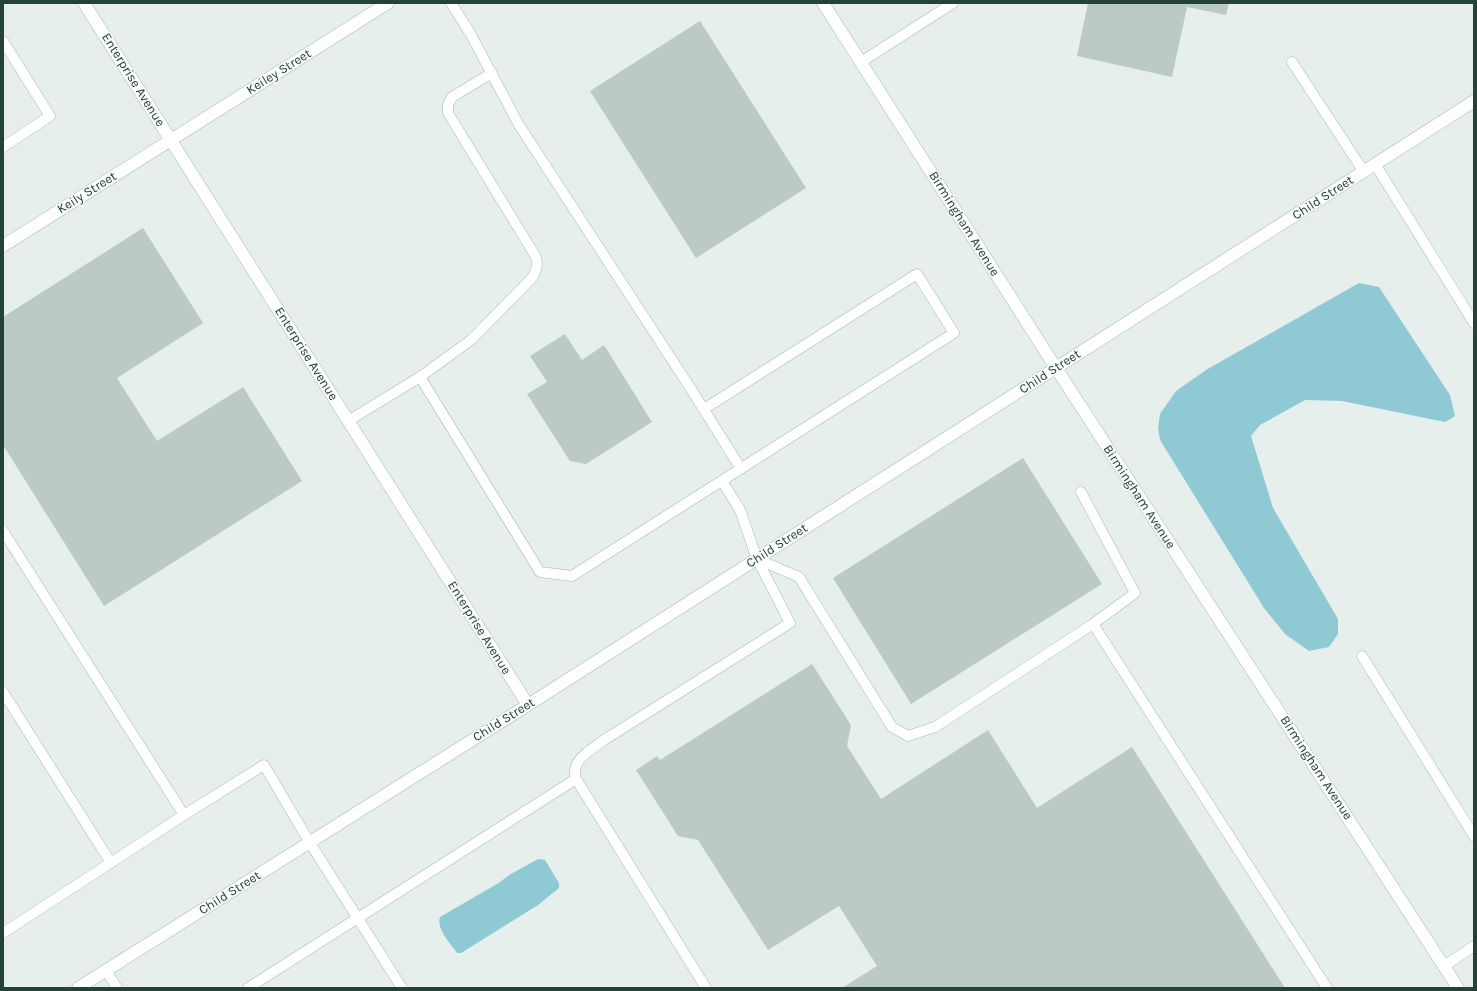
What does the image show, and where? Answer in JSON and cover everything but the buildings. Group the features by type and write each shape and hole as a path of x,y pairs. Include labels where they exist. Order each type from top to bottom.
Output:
{"street":[{"name":"Enterprise Avenue","path":"84,3 528,705"},
{"name":"Keiley Street","path":"171,141 388,3"},
{"name":"Birmingham Avenue","path":"823,3 1056,368 1458,988"},
{"name":"Child Street","path":"78,988 528,705 1474,101"},
{"name":"Keily Street","path":"3,246 171,141"}],"lane":[{"path":"451,3 470,33 519,125 704,409 741,469"},
{"path":"860,62 953,3"},
{"path":"3,40 50,116 3,147"},
{"path":"1292,62 1364,172"},
{"path":"348,421 420,377 471,340 531,279 537,269 538,263 536,257 448,113 448,105 452,97 492,74"},
{"path":"1375,164 1474,323"},
{"path":"420,377 540,572 572,576 954,333 917,274 704,409"},
{"path":"704,987 576,779 575,768 582,757 604,740 790,623 757,559 740,510 722,481"},
{"path":"757,559 799,577 892,727 908,736 935,727 1093,624 1135,592 1081,492"},
{"path":"3,531 184,815"},
{"path":"1093,624 1327,988"},
{"path":"1362,656 1474,836"},
{"path":"3,692 111,863"},
{"path":"3,933 184,815 264,765 310,843 402,988"},
{"path":"248,988 576,779"},
{"path":"1444,966 1474,946"},
{"path":"106,970 117,988"}],"water":[{"path":"1359,283 1379,287 1450,395 1455,416 1445,422 1342,401 1305,400 1260,425 1251,436 1273,508 1338,619 1338,634 1329,647 1309,651 1285,634 1264,608 1160,440 1158,429 1160,414 1176,391 1206,370"},
{"path":"538,859 545,860 559,883 559,888 538,905 461,953 457,953 442,931 439,922 440,917"}]}
